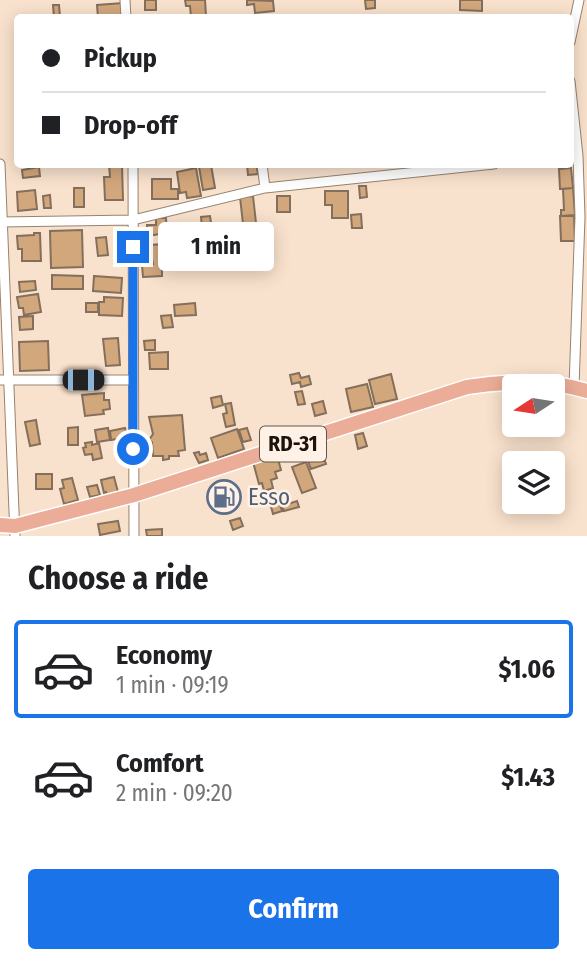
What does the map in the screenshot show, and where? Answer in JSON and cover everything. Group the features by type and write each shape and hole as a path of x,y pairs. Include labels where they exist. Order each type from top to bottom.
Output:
{"main road":[{"name":"RD-31","path":"10,529 134,495 467,387 500,382 545,383 580,389"}],"street":[{"path":"574,23 579,0"},
{"path":"574,156 580,389"},
{"path":"0,164 10,529"},
{"path":"133,168 134,536"},
{"path":"262,168 265,188"},
{"path":"1,222 133,220 265,188 456,168"},
{"path":"5,380 132,380"}],"building":[{"path":"145,0 156,0 156,10 145,10"},
{"path":"185,0 205,0 206,14 191,14 190,6 186,6"},
{"path":"247,0 273,1 274,11 255,13 254,4 247,5"},
{"path":"365,0 375,0 375,8 366,9"},
{"path":"460,0 482,0 482,11 460,10"},
{"path":"123,3 124,14 98,14 97,5"},
{"path":"53,5 59,5 60,14 54,14"},
{"path":"39,168 40,176 23,178 22,170"},
{"path":"109,168 122,168 123,200 105,200 104,177 110,177"},
{"path":"196,168 201,196 187,198 186,192 180,193 177,172"},
{"path":"199,168 212,168 215,188 203,190"},
{"path":"247,168 257,168 258,174 248,175"},
{"path":"571,168 573,188 560,189 559,169"},
{"path":"152,179 171,179 171,189 178,189 178,199 152,199"},
{"path":"359,186 366,186 367,197 360,198"},
{"path":"74,188 84,188 84,207 74,207"},
{"path":"573,188 575,215 561,216 561,210 564,210 563,189"},
{"path":"35,190 37,209 18,211 17,192"},
{"path":"325,191 348,191 348,218 332,218 332,205 325,205"},
{"path":"50,195 51,208 44,208 43,196"},
{"path":"253,196 256,223 243,224 240,197"},
{"path":"277,196 290,196 290,212 277,212"},
{"path":"361,214 362,228 352,228 351,215"},
{"path":"210,216 213,237 203,238 201,217"},
{"path":"560,216 574,216 575,241 561,241"},
{"path":"156,218 166,218 167,233 147,236 147,225 156,225"},
{"path":"229,225 232,239 223,240 221,226"},
{"path":"82,230 83,267 51,268 50,231"},
{"path":"188,232 189,239 174,242 172,235"},
{"path":"40,233 41,261 22,261 22,249 18,249 17,236"},
{"path":"106,237 108,255 98,256 96,238"},
{"path":"169,244 169,248 193,247 193,258 172,259 172,264 162,264 162,276 143,277 142,265 153,264 152,259 147,259 146,245"},
{"path":"52,275 83,276 83,289 52,289"},
{"path":"94,276 122,278 121,293 93,291"},
{"path":"35,281 36,290 20,292 19,282"},
{"path":"38,294 41,312 24,315 23,308 19,308 17,297"},
{"path":"104,297 123,298 122,316 99,315 99,302 104,302"},
{"path":"86,303 98,303 98,312 86,312"},
{"path":"195,303 196,315 175,316 174,305"},
{"path":"171,315 173,327 163,328 161,316"},
{"path":"33,316 33,329 20,330 19,317"},
{"path":"118,338 120,365 106,366 103,339"},
{"path":"155,340 155,350 145,350 144,341"},
{"path":"48,341 49,370 20,371 19,342"},
{"path":"168,352 168,369 150,369 149,353"},
{"path":"299,373 301,378 309,376 311,384 301,387 300,382 292,384 290,375"},
{"path":"391,374 397,399 375,404 369,380"},
{"path":"367,384 373,407 351,412 346,389"},
{"path":"302,391 305,404 298,405 295,392"},
{"path":"104,393 104,400 109,400 110,409 103,410 104,414 85,416 82,395"},
{"path":"221,396 223,405 213,408 211,398"},
{"path":"323,401 326,413 315,416 312,404"},
{"path":"231,403 235,425 226,427 223,414 227,413 225,404"},
{"path":"182,415 185,450 178,451 179,456 169,456 169,459 153,456 152,442 149,440 153,434 149,417"},
{"path":"36,420 40,444 30,446 25,422"},
{"path":"78,427 78,445 68,445 68,428"},
{"path":"108,428 110,440 97,442 95,430"},
{"path":"125,428 127,437 111,440 110,431"},
{"path":"247,428 251,440 243,442 239,430"},
{"path":"237,429 244,449 218,458 211,438"},
{"path":"363,433 367,446 358,449 355,435"},
{"path":"92,442 92,445 99,443 102,458 93,460 92,454 85,455 85,443"},
{"path":"319,445 326,464 311,469 304,450"},
{"path":"199,452 200,455 206,453 208,460 199,463 194,453"},
{"path":"277,455 281,470 275,472 277,478 271,480 273,488 264,491 262,483 259,484 253,462"},
{"path":"306,462 316,488 302,493 292,467"},
{"path":"36,474 52,474 52,489 36,489"},
{"path":"114,477 118,492 107,495 101,480"},
{"path":"72,478 78,500 64,504 60,489 64,488 62,480"},
{"path":"227,481 236,506 223,511 214,485"},
{"path":"97,485 100,495 90,497 87,487"},
{"path":"277,496 282,511 273,514 269,499"},
{"path":"297,501 299,507 284,511 282,506"},
{"path":"240,518 243,526 233,530 230,521"},
{"path":"118,521 120,531 100,535 98,524"},
{"path":"162,529 162,536 147,536 146,530"}],"place":[{"name":"Esso","path":"224,497"}],"route":[{"path":"133,247 133,449"}]}
